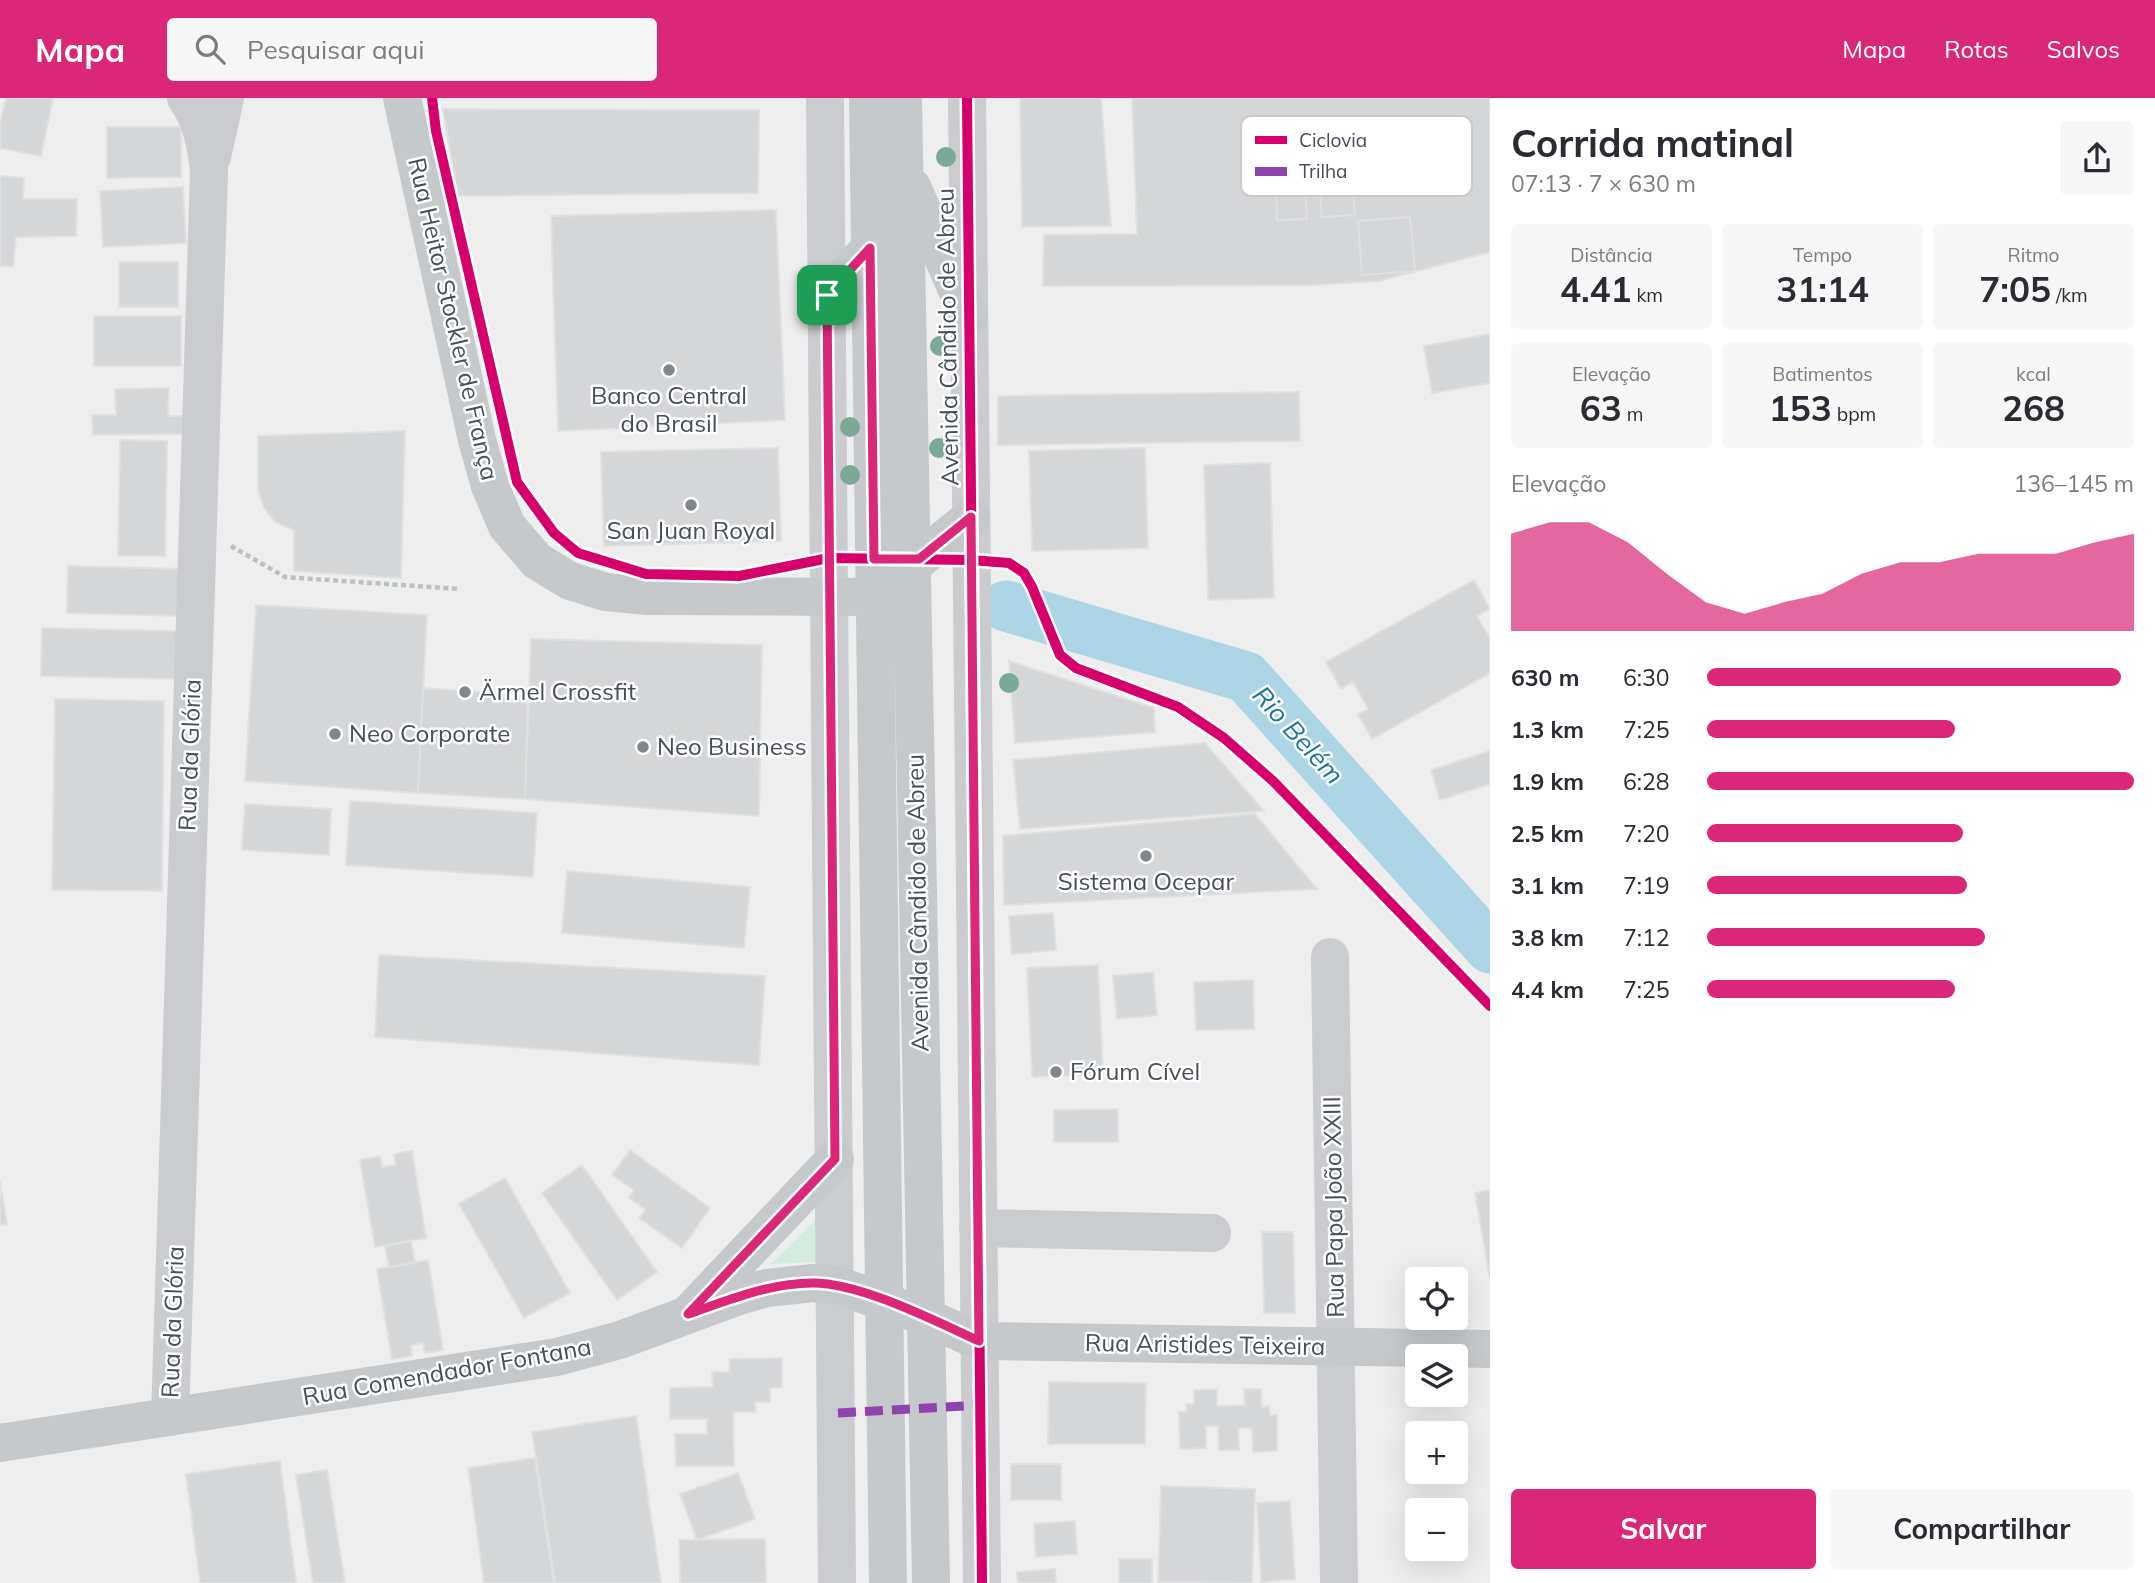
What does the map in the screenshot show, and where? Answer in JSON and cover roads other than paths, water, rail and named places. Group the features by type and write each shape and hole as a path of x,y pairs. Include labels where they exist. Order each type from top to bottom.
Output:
{"main road":[{"name":"Rua Heitor Stockler de França","path":"402,98 477,439 490,486 507,526 537,561 570,581 606,592 648,596 875,597"},
{"name":"Avenida Cândido de Abreu","path":"868,98 888,1583"},
{"name":"Avenida Cândido de Abreu","path":"903,98 931,1583"},
{"path":"904,169 969,317"},
{"path":"827,295 870,248"},
{"path":"875,597 971,517"},
{"path":"688,1314 835,1159"},
{"name":"Rua Comendador Fontana","path":"0,1443 557,1357 620,1340 767,1288 813,1283 836,1285 926,1317"},
{"name":"Rua Aristides Teixeira","path":"926,1317 979,1341 1490,1349"}],"street":[{"name":"Rua da Glória","path":"170,1417 209,172 205,138 196,112 186,98"},
{"path":"209,172 225,98"},
{"path":"825,98 838,1583"},
{"name":"Avenida Cândido de Abreu","path":"967,98 982,1583"},
{"name":"Rua Papa João XXIII","path":"1331,957 1339,1583"},
{"path":"978,1228 1212,1233"}],"waterway":[{"name":"Rio Belém","path":"1006,606 1246,677 1490,948"}],"place":[{"name":"Banco Central do Brasil","path":"669,370"},
{"name":"San Juan Royal","path":"691,505"},
{"name":"Ärmel Crossfit","path":"465,692"},
{"name":"Neo Corporate","path":"335,734"},
{"name":"Neo Business","path":"643,747"},
{"name":"Sistema Ocepar","path":"1146,856"},
{"name":"Fórum Cível","path":"1056,1072"}]}
